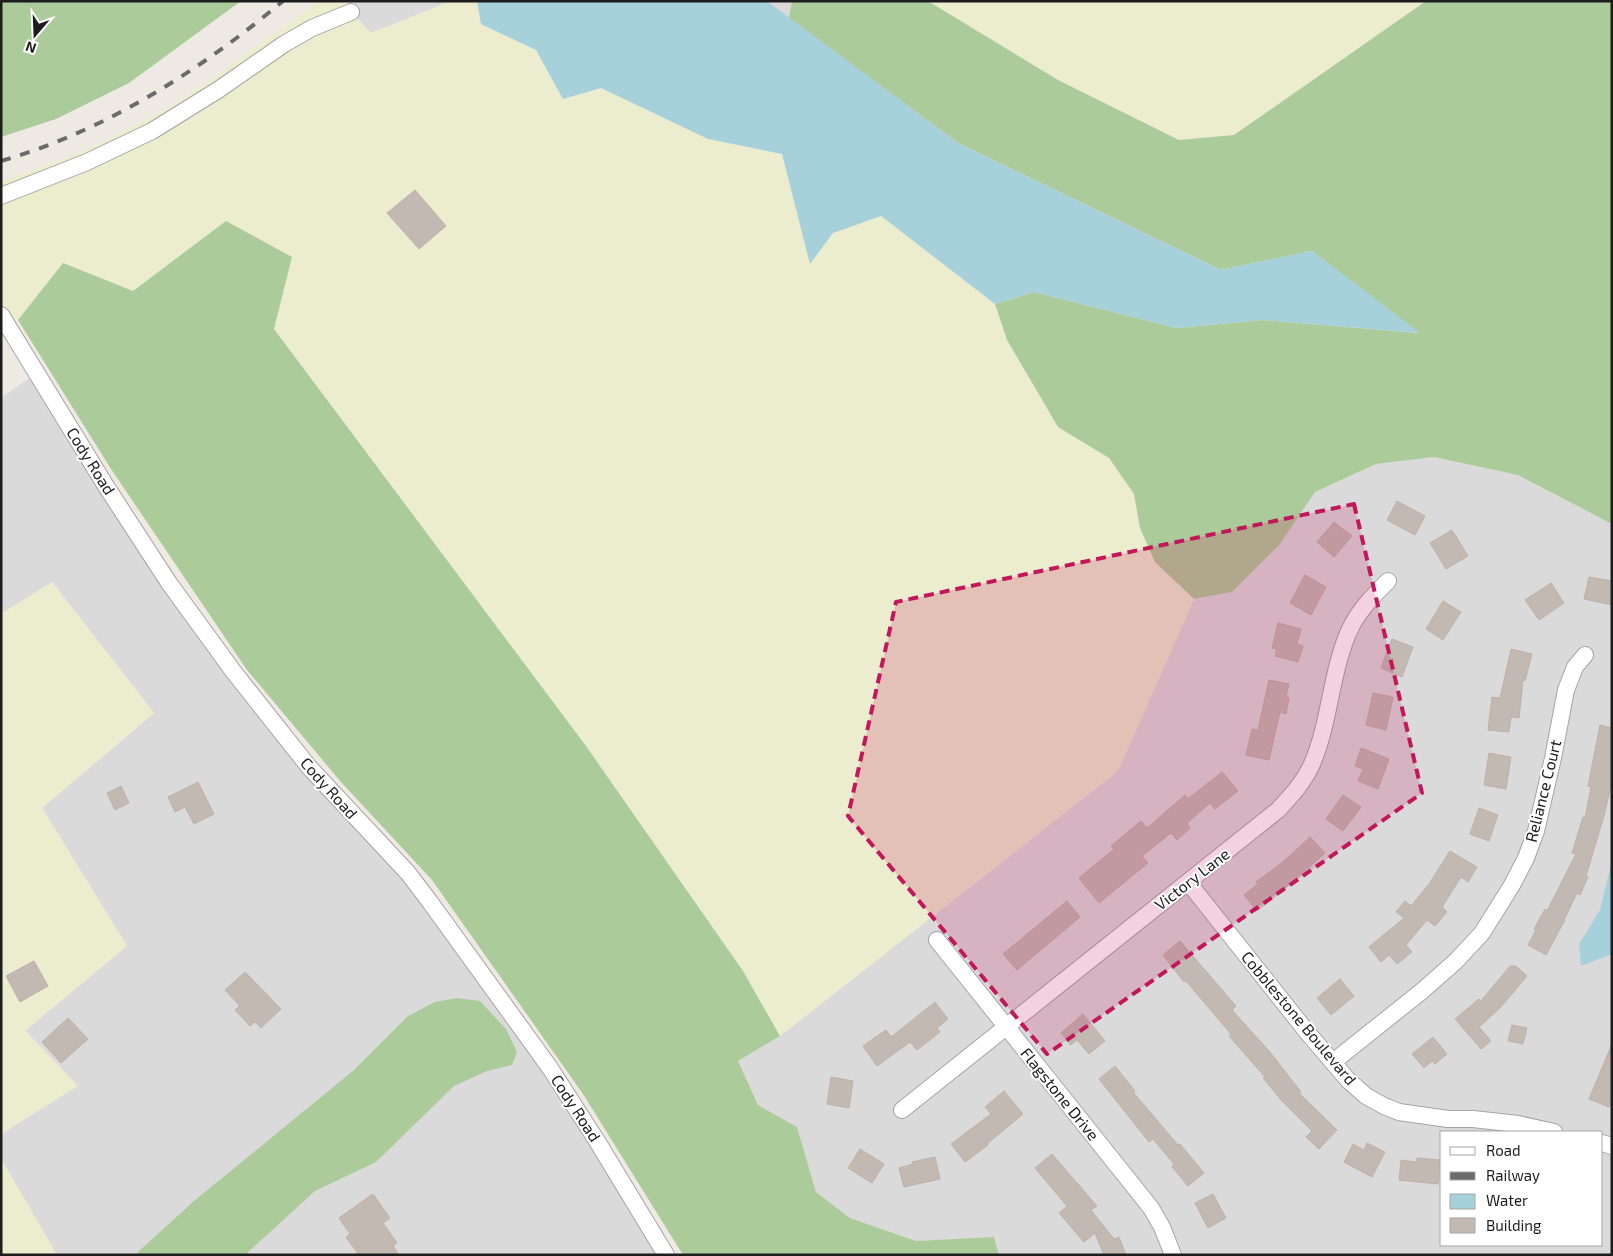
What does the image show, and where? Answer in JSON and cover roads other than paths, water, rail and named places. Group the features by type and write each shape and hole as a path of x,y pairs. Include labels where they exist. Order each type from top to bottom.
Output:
{"street":[{"path":"1,196 87,162 152,131 218,90 284,44 312,28 351,12"},
{"name":"Cody Road","path":"1,315 99,475 170,583 233,671 309,767 408,874 430,902 550,1068 666,1255"},
{"name":"Victory Lane","path":"902,1110 1278,810 1298,789 1312,765 1326,721 1340,658 1352,625 1370,599 1388,580"},
{"name":"Reliance Court","path":"1333,1062 1422,991 1456,961 1482,933 1512,885 1526,858 1536,831 1566,690 1575,667 1585,655"},
{"name":"Cobblestone Boulevard","path":"1188,882 1306,1032 1348,1080 1366,1096 1399,1112 1448,1119 1473,1119 1518,1124 1550,1131"},
{"name":"Flagstone Drive","path":"937,940 1151,1208 1162,1227 1174,1255"}],"water":[{"path":"477,1 767,1 958,143 1221,270 1312,251 1420,333 1263,320 1177,328 1034,292 995,304 881,216 833,233 810,264 782,154 708,139 601,88 563,99 536,50 481,24"},
{"path":"1612,860 1612,954 1581,966 1579,944 1600,910"}],"railway":[{"path":"1,161 77,133 150,96 219,51 283,1"}]}
